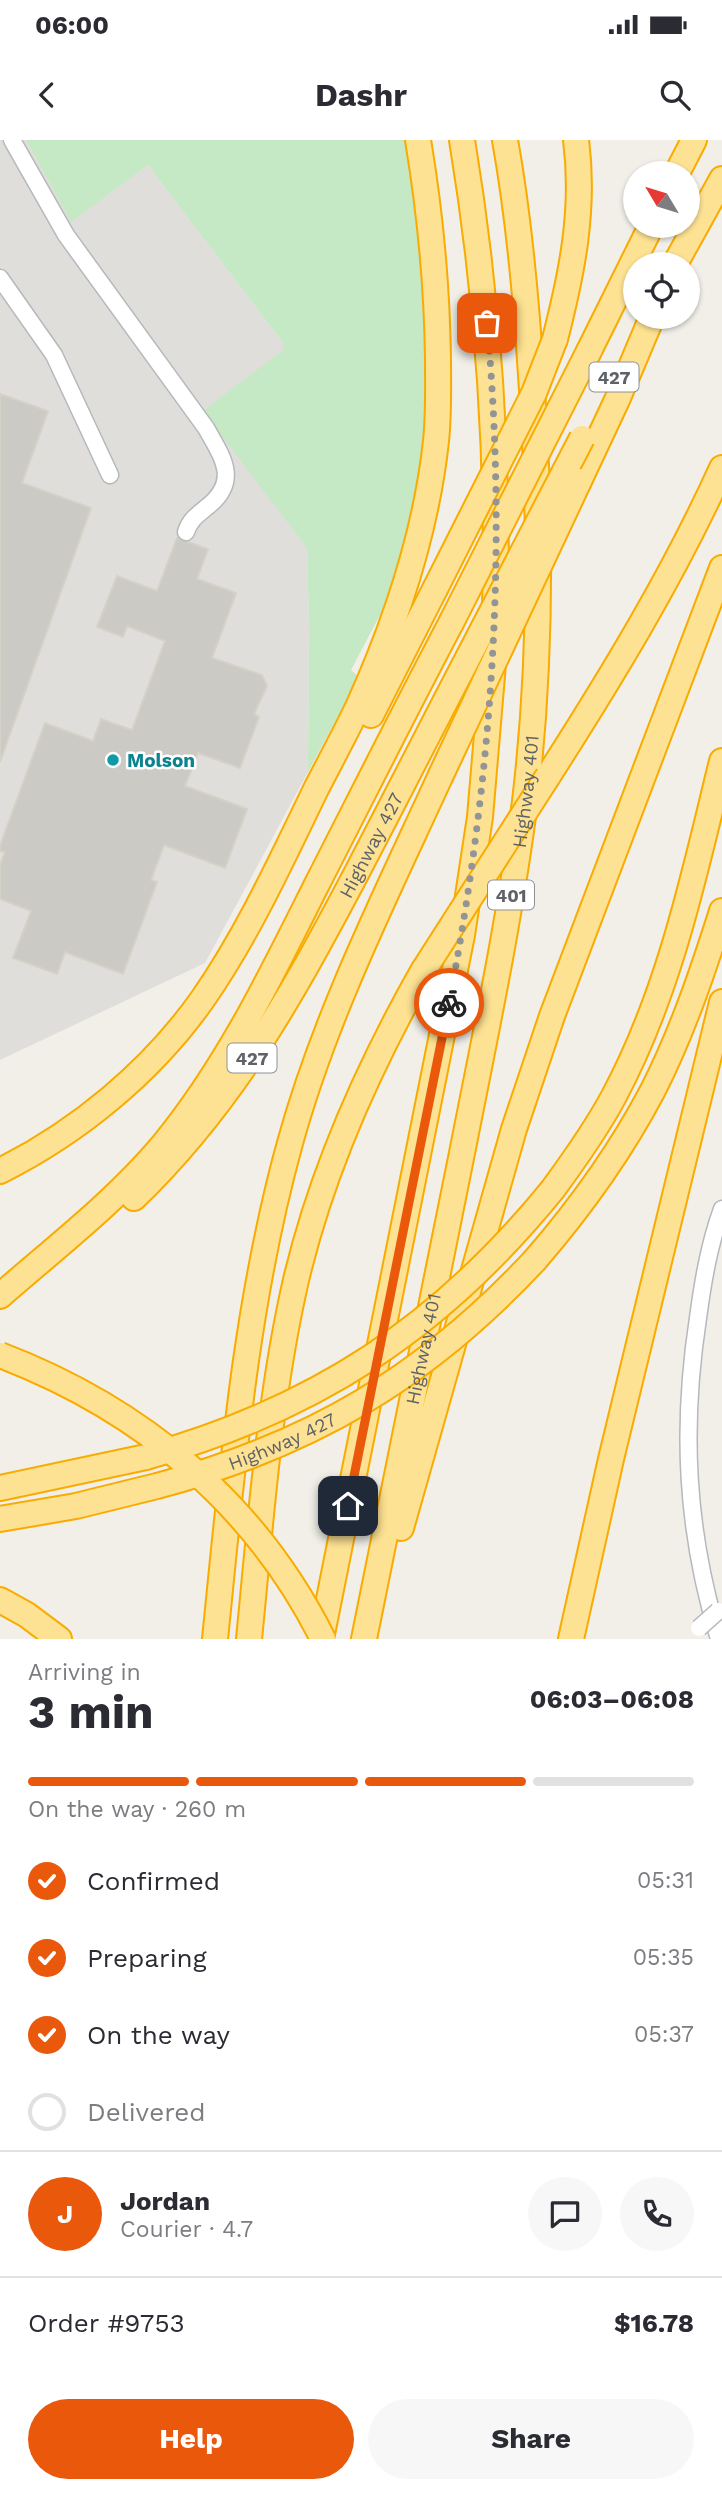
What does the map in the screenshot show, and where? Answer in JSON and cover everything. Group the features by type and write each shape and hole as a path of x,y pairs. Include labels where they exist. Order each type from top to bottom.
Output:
{"highway":[{"path":"0,1171 52,1142 126,1085 178,1030 201,1001 240,940 263,896 357,709 382,652 402,596 419,533 437,423 437,324 433,250 418,140"},
{"name":"401","path":"322,1639 462,934 480,817 488,738 496,586 495,425 483,278 462,140"},
{"name":"Highway 401","path":"365,1639 505,932 525,799 536,645 536,432 525,281 505,140"},
{"path":"0,1186 61,1152 112,1115 168,1063 239,969 534,393 555,339 572,273 576,236 576,140"},
{"path":"683,161 694,140"},
{"path":"682,252 722,179"},
{"path":"0,1297 124,1186 163,1144 215,1072 274,971 645,238"},
{"name":"Highway 427","path":"0,1297 52,1271 161,1172 231,1088 281,1013 641,329"},
{"path":"215,1639 251,1325 268,1235 290,1142 320,1052 351,974 617,400 647,329"},
{"path":"249,1639 275,1391 290,1309 305,1246 326,1178 356,1100 377,1054 424,971 640,628 675,565 722,468"},
{"path":"365,1639 408,1504 503,1165 531,1075 722,568"},
{"path":"0,1488 146,1457 200,1441 274,1413 314,1393 382,1352 462,1289 517,1233 553,1189 584,1146 614,1096 642,1039 681,926 722,761"},
{"name":"Highway 427","path":"0,1519 76,1506 157,1486 222,1467 273,1448 358,1406 415,1369 447,1344 488,1308 535,1260 583,1202 653,1089 692,997 722,911"},
{"path":"572,1639 611,1459 722,1002"},
{"path":"0,1355 63,1381 95,1398 183,1460 258,1537 299,1596 322,1639"},
{"path":"557,1639 611,1459"},
{"path":"0,1600 27,1615 59,1639"}],"street":[{"path":"12,140 66,235 206,428 223,457 227,477 223,490 189,522 186,532"},
{"path":"0,278 54,355 110,475"},
{"path":"719,1639 706,1594 690,1503 687,1433 693,1348 705,1267 722,1209"},
{"path":"694,1634 721,1607"}],"shaded area":[{"path":"0,140 26,140 71,221 148,165 283,343 283,350 243,462 307,548 309,625 308,772 205,963 0,1060"}],"green space":[{"path":"26,140 407,140 429,273 426,423 414,510 392,592 351,670 359,677 308,772 307,548 203,411 283,350 283,343 148,165 71,222"}],"building":[{"path":"0,394 48,411 22,483 91,508 0,762"},
{"name":"Molson","path":"177,538 208,549 197,579 236,593 212,658 262,675 267,686 254,714 259,717 240,768 198,753 185,786 247,809 225,868 164,845 151,880 157,882 123,974 65,952 57,974 13,958 31,911 0,899 0,865 5,852 0,851 0,846 45,723 93,741 101,719 132,730 165,641 127,626 123,637 97,627 117,576 157,591"}],"way so far":[{"path":"449,1003 480,817 494,655 496,461 487,323"}],"place":[{"name":"Molson","path":"113,760"}],"route":[{"path":"348,1506 449,1003"}]}
